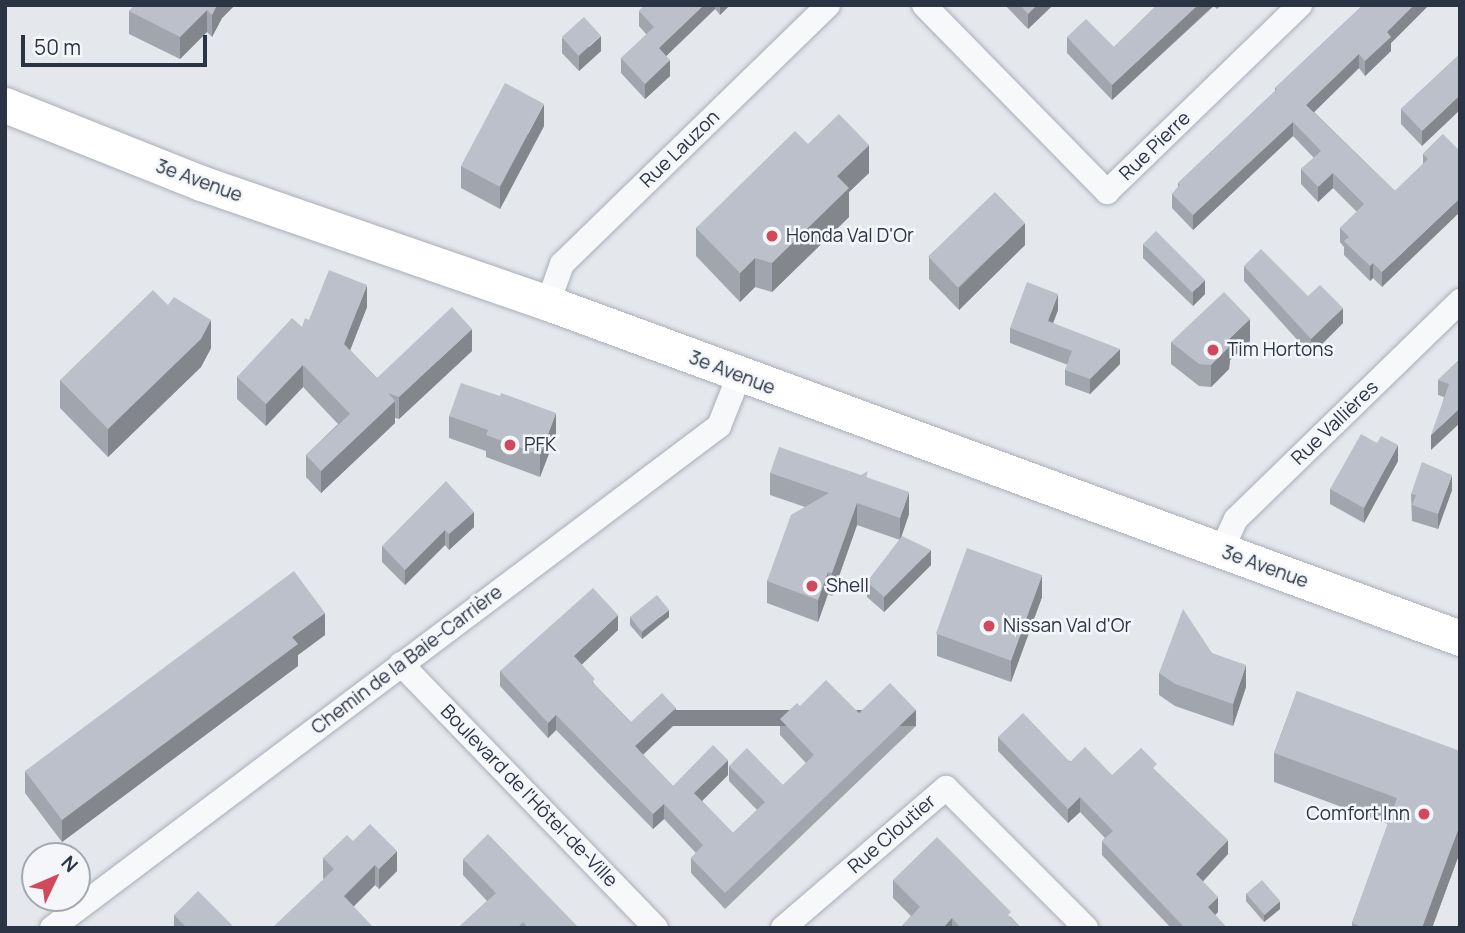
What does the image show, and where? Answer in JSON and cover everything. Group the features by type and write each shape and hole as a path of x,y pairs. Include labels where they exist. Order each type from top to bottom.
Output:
{"main road":[{"name":"3e Avenue","path":"5,105 201,183 548,303 739,376 1460,638"}],"street":[{"name":"Rue Lauzon","path":"548,303 562,264 828,5"},
{"name":"Rue Pierre","path":"925,5 1107,192 1300,5"},
{"name":"Rue Vallières","path":"1220,551 1236,519 1460,301"},
{"name":"Chemin de la Baie-Carrière","path":"52,928 719,426 739,376"},
{"name":"Boulevard de l'Hôtel-de-Ville","path":"401,664 656,928"},
{"name":"Rue Cloutier","path":"783,928 946,788 1086,928"}],"building":[{"path":"135,5 217,5 212,15 207,10 180,37 129,11"},
{"path":"645,5 704,5 659,48 670,60 645,84 621,58 654,27 639,11"},
{"path":"1020,5 1037,5 1028,14"},
{"path":"1157,5 1198,5 1112,85 1067,37 1086,19 1114,47"},
{"path":"1363,5 1414,5 1387,32 1391,37 1365,61 1359,54 1306,105 1395,191 1428,159 1423,154 1443,134 1460,151 1460,198 1382,272 1373,263 1370,266 1344,241 1349,237 1340,228 1364,204 1333,173 1318,187 1301,169 1321,151 1293,122 1193,215 1172,194 1180,185 1178,183"},
{"path":"584,17 601,36 578,56 562,37"},
{"path":"1460,54 1460,95 1422,131 1401,109"},
{"path":"505,83 544,104 500,187 461,166"},
{"name":"Honda Val D'Or","path":"839,114 869,145 837,176 849,188 772,263 755,258 740,273 696,228 795,131 808,144"},
{"path":"995,192 1025,223 958,288 928,257"},
{"path":"1156,231 1205,280 1192,293 1143,244"},
{"path":"1261,249 1308,296 1320,285 1343,308 1311,339 1244,266"},
{"path":"329,270 367,285 344,344 377,378 452,307 472,329 399,397 388,393 395,401 321,471 306,455 350,414 303,365 266,404 237,377 292,318 302,327 305,318 309,320"},
{"path":"1027,282 1058,294 1048,321 1120,349 1090,379 1065,370 1072,351 1010,328"},
{"path":"153,290 168,305 174,297 211,320 201,339 108,429 60,380"},
{"path":"1224,292 1250,319 1230,338 1229,347 1211,365 1199,364 1171,342"},
{"path":"1460,359 1460,408 1431,435 1449,384 1438,380"},
{"path":"461,383 500,396 501,393 556,413 540,455 486,435 488,430 449,416"},
{"path":"1361,434 1377,443 1381,436 1398,445 1364,508 1330,489"},
{"path":"779,447 861,475 868,471 866,477 909,492 900,518 857,503 832,573 828,572 818,600 767,581 791,515 829,493 770,473"},
{"path":"1422,462 1452,475 1438,514 1412,505 1416,495 1411,494"},
{"path":"446,481 474,512 449,534 445,530 405,570 382,546"},
{"path":"902,536 931,550 884,597 867,582"},
{"name":"Nissan Val d'Or","path":"967,548 1042,575 1011,661 936,634"},
{"path":"294,571 325,613 292,637 298,644 62,820 25,771"},
{"path":"593,588 618,615 574,656 595,679 592,682 631,722 662,693 676,708 635,746 673,786 713,745 728,760 694,793 733,833 765,802 729,766 747,748 783,785 814,755 780,719 797,703 800,706 826,680 859,713 890,683 916,710 725,893 691,858 703,845 664,804 653,814 556,715 548,723 500,671"},
{"path":"657,595 669,610 642,632 630,617"},
{"path":"1183,609 1212,653 1246,665 1233,704 1175,684 1159,673"},
{"path":"1297,691 1460,751 1460,824 1422,928 1364,928 1352,923 1397,798 1274,753"},
{"path":"1023,713 1070,762 1085,747 1112,775 1141,748 1157,764 1153,768 1228,840 1196,874 1218,897 1208,907 1227,928 1185,928 1102,841 1113,831 1080,797 1068,809 998,737"},
{"path":"370,824 397,851 379,869 375,865 344,896 374,928 272,928 334,869 323,858 347,835 353,841"},
{"path":"488,834 579,928 528,928 523,922 517,928 461,928 460,926 496,893 463,859"},
{"path":"937,837 1011,912 1008,915 1021,928 961,928 952,918 943,928 900,928 920,907 893,880"},
{"path":"1262,880 1280,901 1265,915 1246,894"},
{"path":"198,891 232,925 229,928 187,928 174,915"}],"place":[{"name":"Honda Val D'Or","path":"772,236"},
{"name":"Tim Hortons","path":"1213,350"},
{"name":"PFK","path":"510,445"},
{"name":"Shell","path":"812,586"},
{"name":"Nissan Val d'Or","path":"989,626"},
{"name":"Comfort Inn","path":"1424,814"}]}
